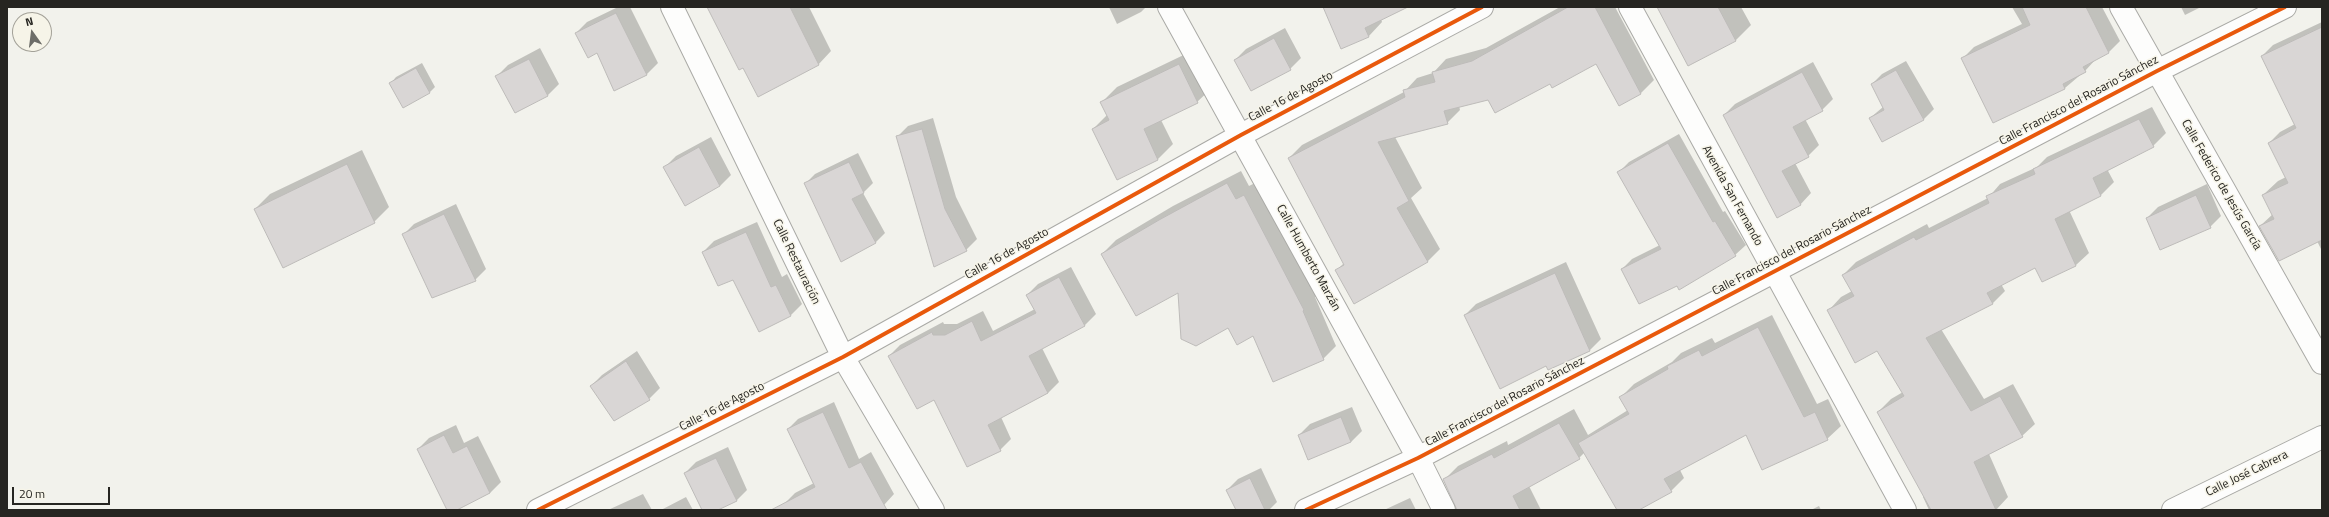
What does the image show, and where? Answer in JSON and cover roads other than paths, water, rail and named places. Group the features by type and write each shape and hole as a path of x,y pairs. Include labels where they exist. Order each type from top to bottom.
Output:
{"street":[{"name":"Calle Restauración","path":"672,7 843,357 933,510"},
{"name":"Calle Humberto Marzán","path":"1169,7 1418,458 1444,510"},
{"name":"Calle 16 de Agosto","path":"538,510 843,357 1241,135 1482,7"},
{"name":"Avenida San Fernando","path":"1630,7 1905,510"},
{"name":"Calle Federico de Jesús García","path":"2121,7 2322,363"},
{"name":"Calle Francisco del Rosario Sánchez","path":"1306,510 1418,458 2157,71 2285,7"},
{"name":"Calle José Cabrera","path":"2173,510 2322,437"}]}
